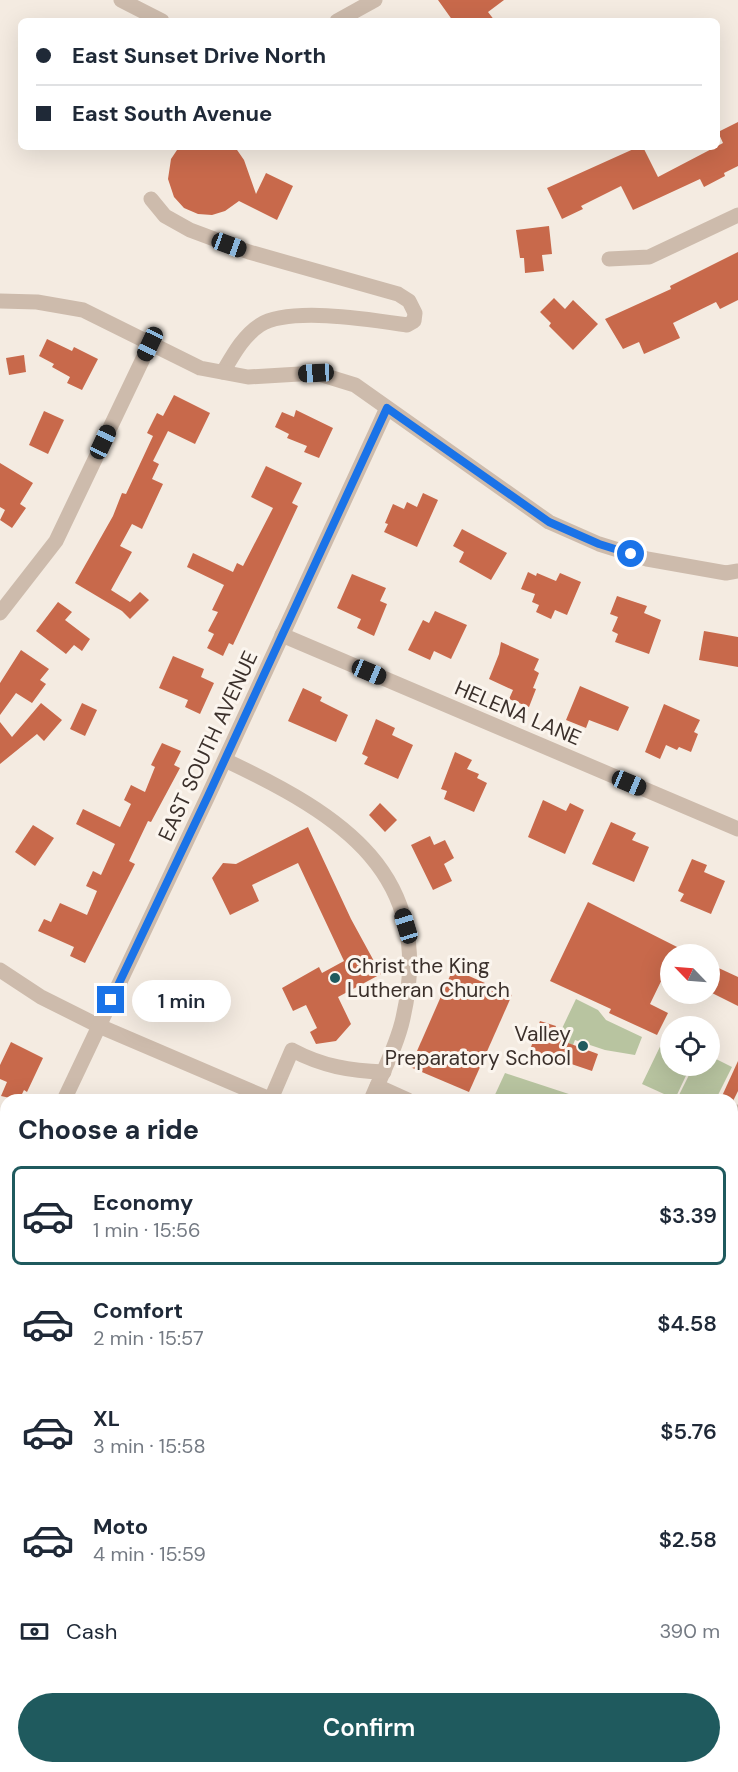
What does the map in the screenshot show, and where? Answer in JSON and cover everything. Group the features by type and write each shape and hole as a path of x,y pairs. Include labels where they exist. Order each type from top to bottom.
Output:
{"street":[{"path":"121,0 156,18"},
{"path":"342,18 375,0"},
{"path":"151,199 165,216 189,230 249,252 398,294 409,302 415,313 414,321 407,325 314,315 283,318 261,324 240,343 224,372"},
{"path":"609,259 649,257 738,215"},
{"path":"0,302 37,302 83,310 200,368 248,377 316,373 355,385 549,522 599,544 647,559 726,573 738,571"},
{"path":"0,613 56,541 150,344"},
{"name":"EAST SOUTH AVENUE","path":"67,1094 225,760 387,408"},
{"name":"HELENA LANE","path":"282,635 738,829"},
{"path":"225,760 289,791 336,822 374,858 398,899 412,952 410,983 403,1021 374,1093"},
{"path":"0,970 40,998 99,1026 260,1094"},
{"path":"274,1094 292,1050 315,1062 351,1071 384,1072"}],"green space":[{"path":"576,999 598,1010 606,1020 642,1037 635,1055 605,1050 575,1040 573,1045 557,1039"},
{"path":"660,1047 660,1076 686,1076 677,1094 664,1094 642,1084"},
{"path":"720,1061 732,1067 718,1094 680,1094 688,1076 720,1076"},
{"path":"505,1073 569,1094 495,1094"}],"building":[{"path":"438,0 504,0 488,12 493,18 451,18"},
{"path":"738,122 738,166 704,187 700,179 633,210 621,186 581,206 583,209 562,219 547,188 631,150 644,150 658,177 710,150 720,150 720,145 723,143 720,131"},
{"path":"177,150 237,150 244,160 256,194 266,173 293,186 277,220 239,201 225,211 212,215 198,214 184,208 174,197 168,179 171,159"},
{"path":"549,226 552,254 542,255 544,271 525,273 524,258 520,258 516,230"},
{"path":"738,252 738,300 720,309 716,302 673,323 680,338 644,354 639,342 623,349 605,319 671,289 670,286"},
{"path":"554,298 565,309 573,300 598,324 573,350 549,326 551,323 540,312"},
{"path":"47,339 72,351 74,347 98,359 82,390 67,383 70,377 52,367 54,364 39,356"},
{"path":"24,355 26,372 9,375 6,358"},
{"path":"174,395 210,413 195,444 168,431 153,461 159,464 152,479 163,484 142,529 132,524 120,546 132,552 111,590 130,602 140,592 149,600 130,619 122,611 75,583 113,516 122,493 126,494 153,436 147,433 157,413 163,416"},
{"path":"296,410 333,428 319,458 304,452 307,446 287,438 289,434 275,427 282,412 294,417"},
{"path":"44,411 64,420 48,454 29,445"},
{"path":"0,463 33,483 20,504 26,508 12,528 0,520 5,510 0,507"},
{"path":"266,466 302,483 292,503 298,506 233,645 229,643 223,656 207,648 214,634 208,631 218,612 212,610 224,585 187,567 193,553 233,572 237,563 243,566 273,508 251,497"},
{"path":"423,493 438,500 417,547 384,532 388,524 385,523 393,504 404,509 407,502 417,507"},
{"path":"462,529 507,553 491,580 459,562 464,552 453,546"},
{"path":"528,572 536,576 537,573 556,581 560,573 581,582 567,615 555,610 551,619 536,612 539,605 532,602 535,594 521,589"},
{"path":"352,574 386,588 380,601 387,604 374,636 357,628 361,619 337,608"},
{"path":"617,596 647,606 644,613 661,620 649,654 615,642 618,634 612,631 618,617 610,614"},
{"path":"58,602 72,612 65,620 90,639 82,651 74,645 66,654 36,631"},
{"path":"435,611 467,625 451,659 434,651 430,660 408,650 423,620 429,623"},
{"path":"704,631 738,637 738,667 699,660"},
{"path":"501,642 539,659 534,670 539,673 533,688 536,689 529,707 509,699 513,690 489,679"},
{"path":"21,650 49,669 40,680 46,684 32,703 16,693 0,715 0,683"},
{"path":"173,656 204,669 201,677 214,683 200,714 185,707 188,700 159,688"},
{"path":"580,686 629,707 618,731 589,720 586,728 566,720"},
{"path":"303,688 322,697 320,701 348,715 336,742 288,721"},
{"path":"41,703 62,720 44,741 37,734 0,764 0,722 12,737"},
{"path":"82,703 97,710 85,736 70,729"},
{"path":"664,704 700,720 694,732 698,734 691,752 679,747 677,750 666,745 660,759 645,752"},
{"path":"376,719 395,728 392,735 413,745 398,779 364,764 368,757 362,754"},
{"path":"162,743 181,751 174,765 180,768 151,822 148,821 129,861 135,864 85,963 70,956 74,947 38,931 44,919 51,922 60,903 87,915 97,891 86,886 93,871 101,875 115,844 76,824 83,809 120,827 131,804 124,800 131,785 145,792 155,767 151,765"},
{"path":"455,752 472,760 467,769 479,774 477,778 487,783 474,812 444,799 447,791 441,789"},
{"path":"543,800 566,811 570,803 584,810 565,854 528,837"},
{"path":"380,803 397,820 385,832 369,815"},
{"path":"611,822 636,833 632,840 649,847 634,882 592,864"},
{"path":"33,825 54,838 35,866 15,852"},
{"path":"308,827 351,919 381,974 338,997 351,1024 336,1041 316,1044 310,1032 317,1028 306,1005 293,1011 282,988 319,967 322,973 344,961 298,863 252,885 259,901 230,915 212,878 223,863 236,864"},
{"path":"430,836 434,845 445,840 454,858 444,864 452,881 433,890 411,845"},
{"path":"692,859 707,865 704,872 725,881 711,914 680,901 684,894 678,891"},
{"path":"588,902 671,944 660,944 660,983 650,1004 668,1013 666,1016 660,1016 660,1029 657,1035 609,1013 611,1009 550,981"},
{"path":"453,969 512,995 469,1092 410,1067"},
{"path":"720,969 738,977 738,1006 720,997"},
{"path":"540,1021 556,1026 552,1037 598,1054 592,1071 530,1050"},
{"path":"11,1042 43,1058 27,1092 24,1090 22,1094 2,1094 7,1082 0,1079 0,1065"},
{"path":"738,1061 738,1091 736,1094 723,1094"}],"place":[{"name":"Christ the King Lutheran Church","path":"335,978"},
{"name":"Valley Preparatory School","path":"583,1046"}],"route":[{"path":"111,1000 387,408 549,522 599,544 631,554"}]}
